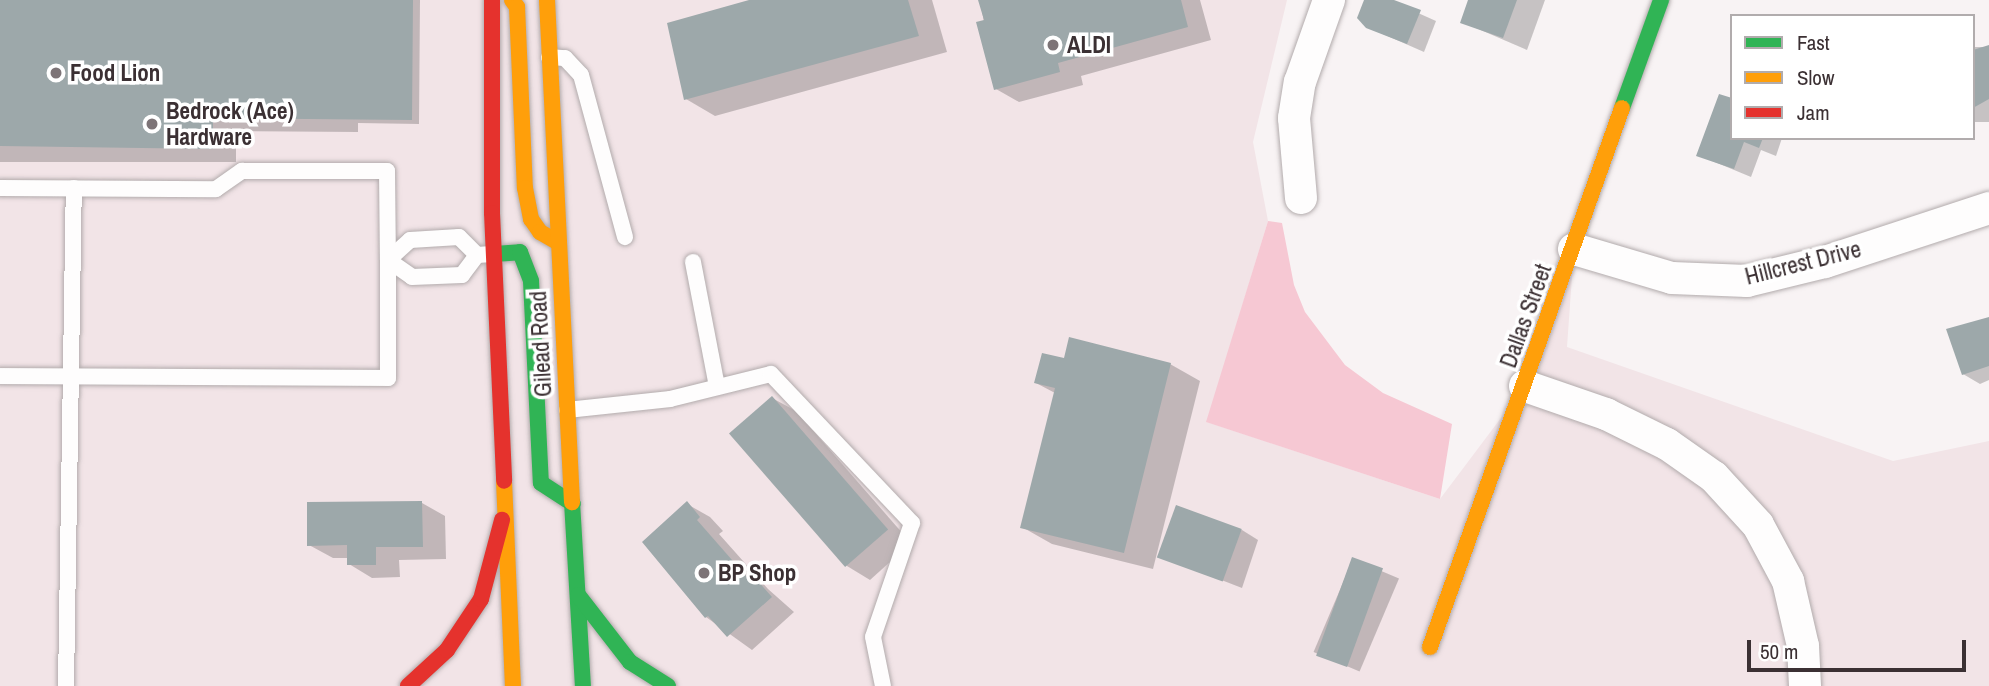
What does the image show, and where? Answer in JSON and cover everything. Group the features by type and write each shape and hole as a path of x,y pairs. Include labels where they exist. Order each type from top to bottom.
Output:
{"main road":[{"name":"Gilead Road","path":"492,0 494,254 502,520 513,686"},
{"path":"512,0 517,7 525,188 531,219 540,232 559,243"},
{"name":"Gilead Road","path":"547,0 583,686"},
{"name":"Dallas Street","path":"1430,647 1661,0"},
{"path":"494,254 520,253 531,281 541,483 573,504"},
{"path":"408,686 447,650 481,599 502,520"},
{"path":"578,595 630,662 668,686"}],"street":[{"path":"1301,198 1294,118 1300,82 1329,0"},
{"name":"Hillcrest Drive","path":"1574,249 1672,278 1747,281 1825,262 1989,208"},
{"path":"1525,386 1643,432 1714,477 1758,525 1788,581 1804,646 1805,686"}],"lane":[{"path":"548,57 565,58 581,75 625,237"},
{"path":"0,188 216,189 242,171 387,172 388,378 0,376"},
{"path":"66,686 74,188"},
{"path":"388,260 410,240 459,237 477,255 494,254"},
{"path":"388,260 412,277 462,275 477,255"},
{"path":"694,262 717,387"},
{"path":"567,410 670,398 771,374 912,523 873,637 883,686"}],"shaded area":[{"path":"0,0 1287,0 1253,142 1268,221 1207,422 1440,499 1525,386 1574,249 1567,347 1893,461 1989,441 1989,686 0,686"},
{"path":"1268,221 1282,223 1294,285 1305,312 1345,365 1383,393 1452,424 1440,499 1206,422"}],"building":[{"path":"0,0 413,0 412,120 213,118 213,149 0,146"},
{"path":"749,0 908,0 919,36 684,100 667,23"},
{"name":"ALDI","path":"978,0 1181,0 1188,27 1058,63 1060,72 994,90 976,22 984,20"},
{"path":"1364,0 1394,0 1421,10 1407,44 1366,28 1357,18"},
{"path":"1468,0 1517,0 1503,38 1460,23"},
{"path":"1989,45 1989,99 1975,107 1975,49"},
{"path":"1719,94 1730,97 1730,140 1762,140 1759,148 1744,142 1734,169 1696,156"},
{"path":"1989,317 1989,366 1962,375 1946,329"},
{"path":"1069,337 1171,363 1124,553 1020,528 1055,388 1034,383 1042,353 1064,358"},
{"path":"772,396 888,530 845,567 729,433"},
{"path":"422,501 423,547 376,547 376,565 347,565 347,545 307,546 307,502"},
{"name":"BP Shop","path":"687,501 700,517 697,520 753,584 757,580 772,597 727,637 708,616 705,618 642,542"},
{"path":"1176,505 1242,529 1223,582 1157,558"},
{"path":"1352,557 1383,568 1347,667 1316,656"}],"traffic: fast":[{"path":"1622,108 1661,0"},
{"path":"494,254 520,252 531,281 541,483 573,504"},
{"path":"572,502 583,686"},
{"path":"578,595 630,662 668,686"}],"traffic: slow":[{"path":"512,0 517,7 525,188 531,219 540,232 559,243"},
{"path":"547,0 572,502"},
{"path":"1430,647 1622,108"},
{"path":"504,481 513,686"}],"traffic: jam":[{"path":"492,0 492,213 504,481"},
{"path":"408,686 447,650 481,599 502,520"}],"place":[{"name":"ALDI","path":"1053,45"},
{"name":"Food Lion","path":"56,73"},
{"name":"Bedrock (Ace) Hardware","path":"152,124"},
{"name":"BP Shop","path":"704,573"}]}
